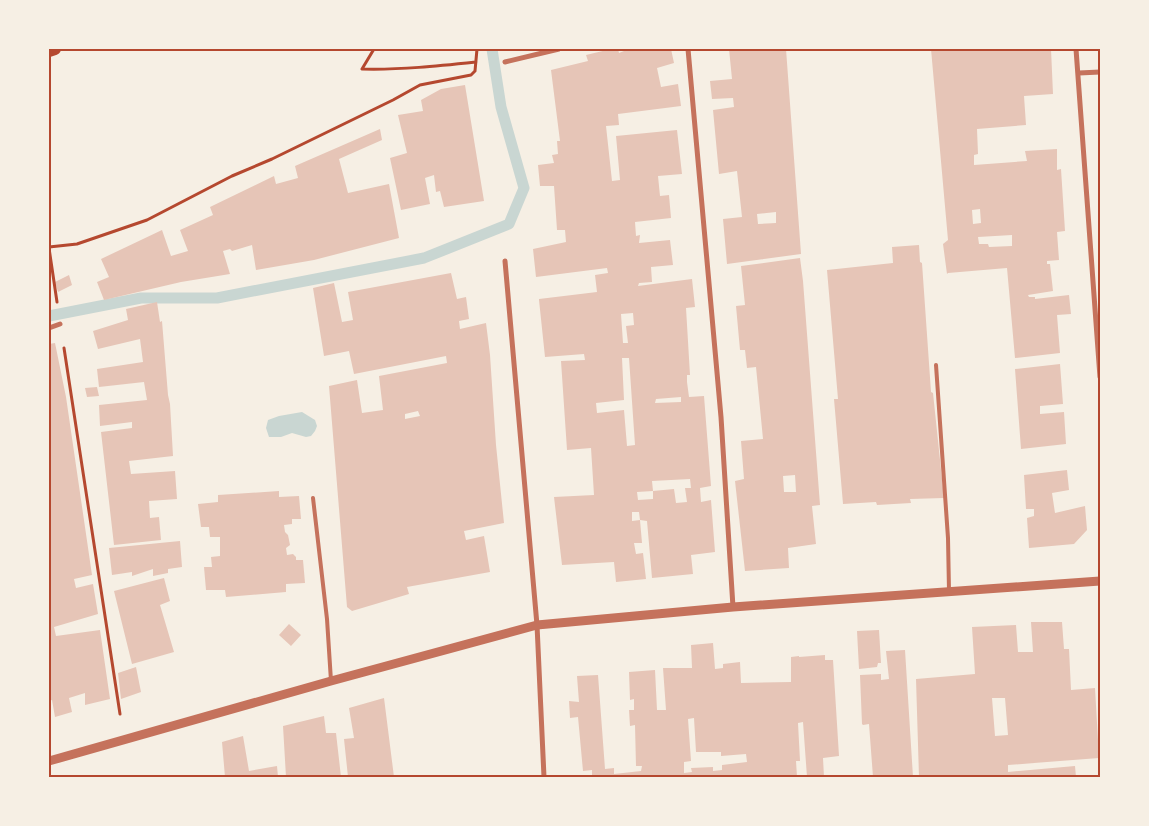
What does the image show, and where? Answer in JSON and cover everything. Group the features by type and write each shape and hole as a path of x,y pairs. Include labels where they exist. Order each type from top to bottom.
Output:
{"main road":[{"path":"49,51 55,49"}],"street":[{"path":"504,62 559,49"},
{"path":"688,49 721,417 734,607"},
{"path":"1076,49 1100,377"},
{"path":"1079,73 1100,72"},
{"path":"505,262 537,625 544,777"},
{"path":"49,328 60,324"},
{"path":"49,761 537,625 734,607 1100,581"}],"lane":[{"path":"936,365 948,538 948,591"},
{"path":"313,498 327,619 331,681"}],"path":[{"path":"374,49 362,69 439,66 476,62"},
{"path":"124,740 49,248 77,244 147,220 232,176 272,159 394,100 420,85 474,74 476,71 477,49"}],"shaded area":[{"path":"302,412 315,420 317,426 311,436 306,437 292,433 281,437 269,437 266,428 268,420"}],"building":[{"path":"611,49 618,49 619,53 629,49 671,49 674,63 657,68 661,87 678,84 681,106 618,114 619,125 606,126 612,181 620,180 616,136 677,130 682,174 658,176 660,196 669,195 671,218 635,222 636,236 640,235 639,243 670,240 673,265 651,267 652,282 639,283 638,286 692,279 695,307 686,308 690,375 687,375 687,382 689,397 704,396 711,486 700,488 701,502 711,500 715,552 691,555 693,574 652,578 647,521 640,520 642,543 634,543 636,554 643,553 646,579 616,582 614,562 562,565 554,497 594,495 591,448 567,450 561,361 585,360 584,354 545,357 539,299 597,292 595,275 608,273 607,268 536,277 533,249 566,242 565,230 557,230 554,186 540,186 538,165 554,163 552,155 558,154 557,141 560,141 551,70 588,61 586,55","holes":["633,313 634,325 626,326 628,343 623,343 621,314","622,358 629,358 635,445 627,446 624,410 597,413 596,403 624,400","681,397 681,402 655,403 656,399","690,479 691,488 685,488 687,502 676,503 674,489 653,491 652,481","653,491 653,499 638,500 637,492","632,512 639,512 640,520 632,521"]},
{"path":"729,49 786,49 801,254 727,264 723,219 742,217 737,171 719,174 713,110 734,107 733,98 712,99 710,81 732,79","holes":["776,212 776,223 758,224 757,214"]},
{"path":"931,49 1051,49 1053,94 1024,96 1026,125 977,129 978,154 974,155 974,165 1027,161 1025,151 1057,149 1057,170 1061,169 1065,231 1057,232 1059,260 1047,261 1047,264 1050,264 1053,291 1028,295 1029,297 1035,297 1035,299 1069,295 1071,314 1057,315 1060,353 1015,358 1007,268 947,274 943,244 948,240","holes":["980,209 981,223 973,224 972,210","1012,235 1012,246 989,247 988,244 979,244 978,237"]},
{"path":"465,85 484,201 444,207 440,191 436,192 434,175 425,178 430,204 401,210 390,158 407,153 398,115 423,111 421,100 441,89"},
{"path":"380,129 382,140 339,159 348,193 389,184 399,238 314,260 256,270 252,245 232,251 230,249 223,251 230,274 181,282 104,300 97,282 109,277 101,259 162,230 171,256 188,251 180,230 213,215 210,207 274,176 276,184 298,178 295,166"},
{"path":"919,245 920,262 922,263 931,392 933,393 944,498 910,499 911,503 877,505 876,502 843,504 834,399 838,399 827,270 893,263 892,247"},
{"path":"800,258 820,505 812,506 816,544 788,548 789,568 745,571 735,481 744,479 741,441 763,439 756,367 747,368 745,350 740,350 736,306 745,305 741,266","holes":["795,475 796,492 784,492 783,476"]},
{"path":"451,273 457,299 466,297 469,319 459,321 460,329 486,323 504,523 464,531 466,540 484,536 490,572 407,587 409,594 352,611 347,607 329,386 357,380 362,413 383,410 379,376 447,363 446,356 354,374 349,351 324,356 313,288 334,283 342,322 353,320 348,292","holes":["418,411 420,416 405,419 405,414"]},
{"path":"69,275 72,285 58,292 55,282"},
{"path":"157,302 160,322 162,321 173,456 129,461 131,474 175,471 177,499 149,501 150,518 159,517 161,540 114,545 101,432 132,428 132,422 100,426 99,405 147,400 144,382 99,387 97,369 143,362 140,339 98,349 93,331 128,320 126,309"},
{"path":"55,343 66,397 92,575 74,579 76,588 93,584 98,614 54,627 56,636 100,630 110,699 85,705 85,693 69,698 72,712 55,717 52,700 49,701 49,344"},
{"path":"1060,364 1063,404 1040,406 1040,414 1064,412 1066,444 1021,449 1015,369"},
{"path":"97,387 99,396 87,397 85,388"},
{"path":"1067,470 1069,490 1052,493 1055,513 1085,506 1087,530 1074,544 1029,548 1027,518 1034,516 1034,509 1026,509 1024,475"},
{"path":"279,491 279,497 299,496 301,519 292,519 292,524 284,525 290,545 286,548 287,555 293,554 296,560 303,560 305,583 286,584 286,592 226,597 225,590 206,590 204,567 212,567 211,557 220,556 220,537 210,537 209,527 201,527 198,504 218,502 218,495"},
{"path":"180,541 182,567 168,569 168,573 153,576 153,569 132,576 132,572 112,575 109,548"},
{"path":"164,578 170,601 160,605 174,652 132,664 114,591"},
{"path":"1031,622 1062,622 1064,649 1069,649 1071,690 1095,688 1099,758 1008,765 1008,772 1075,766 1076,777 919,777 916,679 975,674 972,627 1016,625 1018,652 1033,652","holes":["992,698 1005,698 1008,735 995,736"]},
{"path":"289,624 301,635 291,646 279,635"},
{"path":"879,630 881,663 878,663 877,667 859,669 857,631"},
{"path":"713,643 715,669 723,668 723,664 740,662 741,683 791,682 791,657 825,655 825,660 833,660 839,756 823,758 824,777 807,777 803,722 798,723 800,761 796,761 797,777 592,777 592,770 583,771 578,717 570,718 569,701 579,702 577,676 598,675 605,769 614,768 614,774 641,771 642,766 636,766 635,725 630,726 629,710 634,710 634,699 630,700 629,672 655,670 657,710 666,710 663,668 692,668 691,645","holes":["694,718 696,752 721,752 721,756 746,754 747,762 722,765 722,770 713,771 713,767 691,768 692,772 684,773 684,762 691,761 688,719"]},
{"path":"905,650 913,777 873,777 869,724 862,724 860,675 881,674 881,680 889,679 886,651"},
{"path":"136,667 141,692 121,699 118,673"},
{"path":"384,698 394,777 348,777 344,739 354,738 349,708"},
{"path":"324,716 326,733 336,733 341,777 286,777 283,726"},
{"path":"243,736 249,771 277,766 278,777 225,777 222,742"}],"waterway":[{"path":"49,316 141,298 217,298 424,258 509,224 524,188 501,107 492,49"}]}
